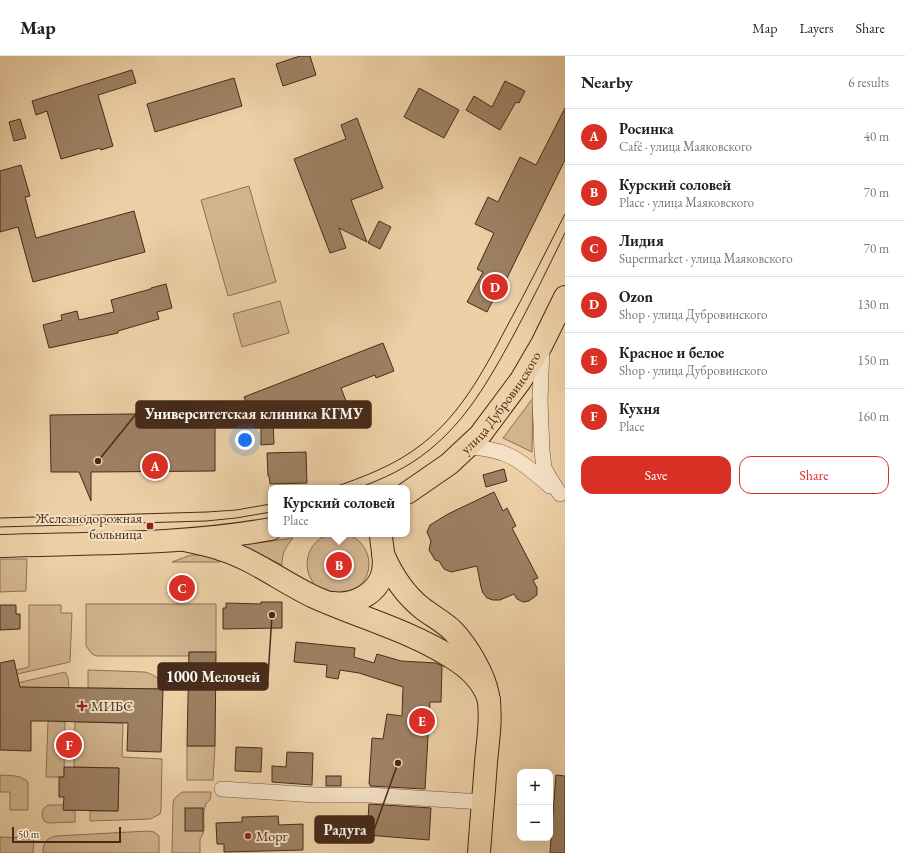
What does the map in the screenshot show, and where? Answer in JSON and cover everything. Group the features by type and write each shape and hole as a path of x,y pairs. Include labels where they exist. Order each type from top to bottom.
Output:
{"main road":[{"name":"улица Дубровинского","path":"410,490 448,464 469,447 480,435 521,380 542,344 565,297"},
{"path":"0,546 185,540 268,529"},
{"path":"185,540 221,549 254,563 312,595 401,632 452,657 472,673 484,688 489,700"},
{"path":"327,602 337,604 346,603 356,600 372,590 381,578 384,563 382,544"},
{"path":"382,544 391,571 398,584 422,608 450,627 466,647 481,675 486,688 489,700 489,726 479,853"}],"street":[{"path":"542,344 540,400 544,468 548,477 562,496"},
{"path":"469,447 499,451 516,458 562,496"},
{"path":"222,789 316,795 368,795 483,802"}],"shaded area":[{"path":"249,186 276,282 228,296 201,200"},
{"path":"280,301 289,333 242,347 233,314"},
{"path":"533,398 532,452 503,438"},
{"path":"324,537 352,537 360,542 368,558 368,570 360,586 350,592 338,595 326,592 316,586 310,576 307,564 310,552 316,542"},
{"path":"293,538 284,551 282,565 242,545"},
{"path":"191,555 211,555 221,560 220,562 172,562"},
{"path":"0,559 27,559 26,591 0,592"},
{"path":"86,604 216,604 216,652 189,652 189,656 97,656 92,654 86,646"},
{"path":"29,605 61,605 61,613 72,613 70,662 0,678 0,674 29,667"},
{"path":"88,670 145,672 157,678 163,689 88,688"},
{"path":"65,672 68,678 69,688 0,687"},
{"path":"48,721 65,722 64,777 46,777"},
{"path":"75,722 123,723 122,757 162,759 160,814 150,819 90,821 90,811 118,811 119,768 74,767"},
{"path":"187,746 215,746 213,780 187,780"},
{"path":"0,775 22,778 28,782 28,810 10,810 10,792 0,792"},
{"path":"182,792 211,792 210,800 204,811 204,831 200,839 200,853 172,853 173,804 174,799"},
{"path":"49,805 64,805 64,810 75,811 75,822 48,823 44,821 42,812 44,808"},
{"path":"148,831 154,832 159,836 159,853 43,853 47,840 56,836"},
{"path":"0,837 34,838 33,853 0,853"}],"building":[{"path":"300,56 310,56 316,75 283,86 276,64"},
{"path":"132,70 136,83 98,95 113,146 101,150 100,148 61,159 47,111 36,115 32,101"},
{"path":"234,78 242,106 155,132 147,104"},
{"path":"505,81 525,91 519,103 516,102 500,130 466,110 474,96 492,107"},
{"path":"419,88 459,110 444,138 404,117"},
{"path":"565,108 565,160 505,282 503,281 487,312 467,302 483,272 477,269 494,233 475,224 488,197 498,202 520,157 536,165"},
{"path":"357,118 383,188 351,200 367,242 339,228 346,248 330,253 294,159 346,139 341,125"},
{"path":"20,119 26,138 14,141 9,122"},
{"path":"21,165 30,196 25,197 36,238 134,211 145,252 33,282 18,227 0,232 0,171"},
{"path":"379,221 391,227 380,249 368,243"},
{"path":"166,284 172,308 157,312 159,319 118,331 118,333 49,348 43,325 62,320 61,315 77,311 79,320 114,312 111,300"},
{"path":"383,343 394,371 376,378 375,375 341,388 346,401 308,416 303,402 271,415 273,421 274,444 261,445 261,423 255,425 244,397"},
{"path":"215,413 215,471 91,472 91,501 79,472 51,472 50,415"},
{"path":"306,452 307,483 270,484 268,476 267,453"},
{"path":"504,469 507,481 486,487 483,475"},
{"path":"494,492 503,511 507,508 516,526 512,528 538,578 533,580 537,588 537,595 529,601 523,602 517,599 514,594 500,600 487,598 481,587 477,566 451,572 444,569 439,561 435,560 429,550 431,541 427,532 430,525 448,514"},
{"path":"175,580 190,580 195,583 194,592 170,593 170,583"},
{"path":"261,602 282,602 282,628 223,629 223,608 226,608 226,603 261,604"},
{"path":"0,605 16,605 16,614 20,614 20,629 0,630"},
{"path":"296,642 355,648 354,657 374,663 377,654 401,661 436,663 442,666 441,702 430,702 425,789 370,786 369,784 372,738 383,739 387,714 402,716 403,687 359,673 340,670 338,679 326,677 327,665 294,662"},
{"path":"189,652 216,652 215,746 187,746"},
{"path":"14,660 20,687 163,689 161,752 127,751 128,723 48,721 31,721 31,751 0,750 0,663"},
{"path":"236,747 262,748 261,772 235,771"},
{"path":"287,752 313,753 312,785 272,782 272,766 286,767"},
{"path":"64,767 119,768 118,811 63,810 64,797 59,797 59,777 64,777"},
{"path":"556,775 565,776 565,853 550,853 551,841 553,841 553,814"},
{"path":"326,776 341,776 341,786 326,786"},
{"path":"369,804 431,808 429,840 367,835"},
{"path":"185,808 203,808 203,831 185,831"},
{"name":"Морг","path":"278,816 279,825 303,824 303,850 224,852 224,844 217,844 216,823 242,822 242,817"}],"tram line":[{"path":"340,485 367,475 401,458 422,444 448,420 470,392 479,377 565,214"},
{"path":"366,485 412,463 428,451 454,427 476,399 503,354 533,299 565,233"},
{"path":"0,518 207,512 236,510 268,505"},
{"path":"0,527 206,521 268,513"}],"place":[{"name":"Ozon","path":"495,287"},
{"name":"Университетская клиника КГМУ","path":"98,461"},
{"name":"Росинка","path":"155,466"},
{"name":"Железнодорожная больница","path":"150,526"},
{"name":"Курский соловей","path":"339,565"},
{"name":"Лидия","path":"182,588"},
{"name":"1000 Мелочей","path":"272,615"},
{"name":"МИБС","path":"82,706"},
{"name":"Красное и белое","path":"422,721"},
{"name":"Кухня","path":"69,745"},
{"name":"Радуга","path":"398,763"},
{"name":"Морг","path":"248,836"}]}
